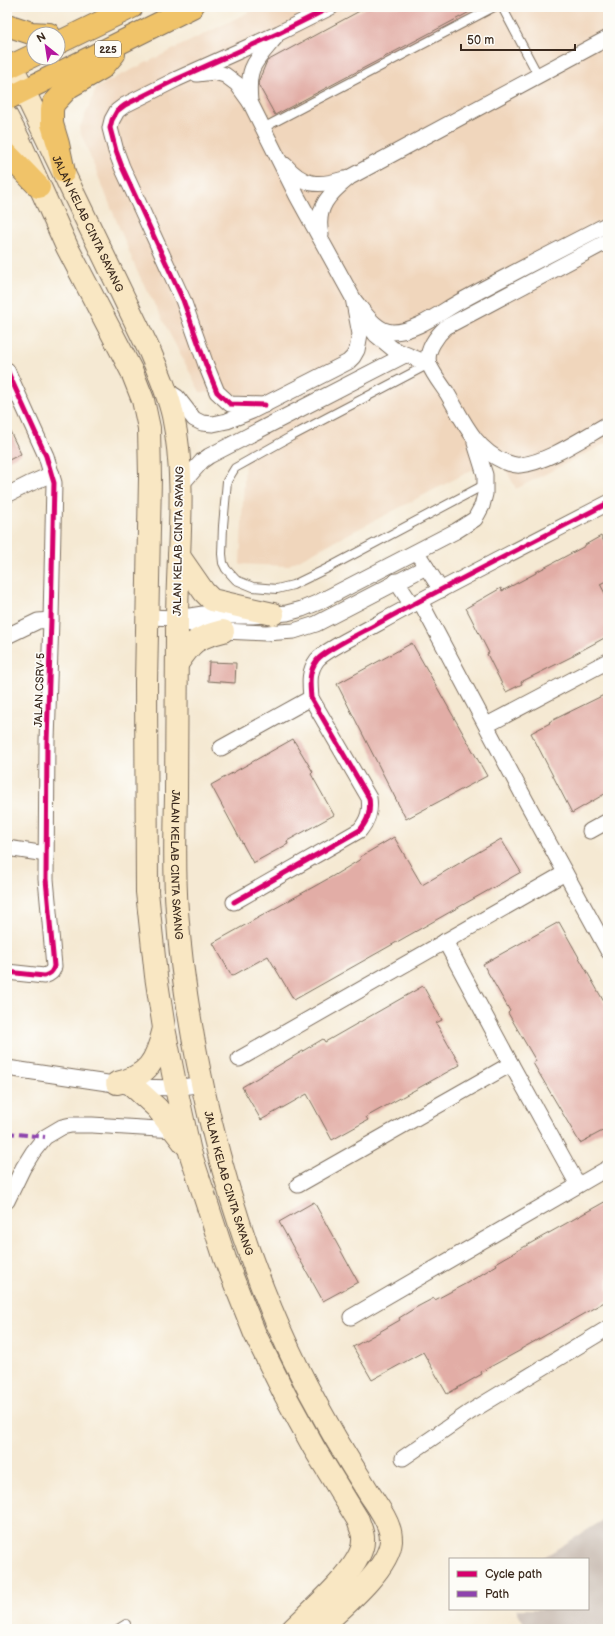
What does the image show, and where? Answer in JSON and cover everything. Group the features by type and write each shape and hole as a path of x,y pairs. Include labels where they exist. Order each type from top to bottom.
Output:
{"highway":[{"name":"225","path":"66,38 132,7"},
{"name":"225","path":"15,95 192,7"},
{"path":"7,25 26,31"},
{"path":"66,32 85,29"},
{"path":"64,172 52,124 52,109 54,103 69,87 102,68 126,40"},
{"path":"10,67 26,59"},
{"path":"7,154 39,187"}],"main road":[{"name":"JALAN KELAB CINTA SAYANG","path":"10,67 15,95 64,172 150,352 165,389 172,414 178,449 180,486 176,618 175,862 177,911 189,1013 202,1084 227,1185 246,1241 276,1318 306,1385 324,1418 383,1514 391,1531 390,1548 380,1567 319,1629"},
{"path":"7,117 19,140 76,266 132,372 143,400 148,428 150,478 147,617 147,892 156,976 164,1028 190,1152 225,1258 255,1334 285,1395 314,1448 358,1520 364,1542 358,1560 345,1578 293,1629"},
{"path":"179,556 204,592 212,600 273,614"},
{"path":"177,664 196,640 205,635 223,631"},
{"path":"164,1028 158,1053 147,1067 125,1085 150,1101 175,1130 190,1152"}],"street":[{"path":"265,405 230,404 217,392 183,300 122,167 111,137 110,128 117,111 125,105 331,7"},
{"path":"250,102 249,88 251,68 255,61 279,33"},
{"path":"322,242 319,219 323,204 334,190 350,177 538,75 608,39"},
{"path":"177,79 203,73 219,72 230,78 250,102 276,155 363,318 376,335 389,347 429,364 472,435 485,451 492,456 519,466 544,458 559,451 608,424"},
{"path":"276,155 291,172 307,182 326,184 350,177"},
{"path":"353,298 366,315 381,328 394,332 405,330 431,318 608,224"},
{"path":"429,364 431,348 434,340 446,327 608,241"},
{"path":"165,389 178,397 194,419 202,423 213,424 227,421 265,405 341,366 353,357 357,350 360,334 353,298"},
{"path":"180,486 202,461 209,456 405,355"},
{"name":"JALAN CSRV 5","path":"7,370 46,456 52,474 54,497 52,620 47,741 46,854 46,891 54,961 53,971 44,976 7,972"},
{"path":"147,617 176,618 203,614 227,616 273,614 287,613 302,609 319,602 456,531 475,518 482,506 486,484 484,467 472,435"},
{"path":"7,495 52,474"},
{"path":"234,902 360,830 367,820 370,812 369,798 311,698 309,680 311,669 318,659 440,590 608,503"},
{"path":"417,551 440,590"},
{"path":"176,618 201,628 223,631 280,633 307,628 396,581 426,567"},
{"path":"396,581 416,603 487,725 526,801 608,951"},
{"path":"7,636 38,621 52,620"},
{"path":"487,725 608,661"},
{"path":"221,748 311,698"},
{"path":"590,831 608,821"},
{"path":"7,848 46,854"},
{"path":"239,1059 565,873"},
{"path":"445,941 510,1064 578,1186"},
{"path":"298,1185 510,1064"},
{"path":"7,1068 125,1085 176,1088 202,1084"},
{"path":"7,1202 23,1168 33,1152 45,1137 62,1127 71,1125 92,1125 175,1130"},
{"path":"351,1317 608,1168"},
{"path":"403,1458 476,1408 608,1328"}],"lane":[{"path":"262,128 494,7"},
{"path":"502,7 538,75"},
{"path":"429,364 286,439 235,468 227,481 223,519 223,563 226,569 236,580 253,587 277,589 293,585 486,484"},
{"path":"118,1629 126,1624"}],"shaded area":[{"path":"259,7 608,7 608,442 516,489 499,456 287,566 240,564 248,395 200,392 137,271 79,129 97,87"},
{"path":"608,1517 608,1629 527,1629 517,1610 589,1610 589,1558 543,1558"}],"building":[{"path":"367,7 479,7 275,115 258,84 267,61"},
{"path":"7,425 21,454 7,461"},
{"path":"601,536 608,550 608,580 600,584 608,599 608,636 573,656 521,682 522,684 506,692 487,654 489,653 466,608 501,588 502,591 536,573"},
{"path":"412,643 487,776 406,819 337,684"},
{"path":"209,662 236,663 235,683 208,681"},
{"path":"608,693 608,792 572,813 531,733 550,723 549,722"},
{"path":"293,739 313,772 311,774 334,815 287,841 288,844 253,863 211,785"},
{"path":"394,837 422,885 501,839 521,872 294,1000 268,956 232,976 213,943 333,876 361,859 360,857"},
{"path":"559,922 608,1009 608,1128 580,1143 533,1063 536,1061 508,1013 510,1011 483,964"},
{"path":"423,986 442,1020 436,1023 460,1065 366,1117 368,1120 332,1140 307,1094 261,1120 242,1087 323,1039 325,1042"},
{"path":"608,1200 608,1300 481,1372 482,1374 447,1394 423,1352 372,1380 353,1347 400,1320 399,1318 417,1307 434,1298 435,1300 467,1283 497,1265 496,1263"},
{"path":"314,1202 358,1282 323,1301 279,1222"}],"marked path":[{"path":"7,1133 45,1137"}],"cycle path":[{"path":"265,405 230,404 217,392 183,300 122,167 110,128 117,111 125,105 331,7"},
{"path":"7,370 46,456 54,483 47,741 46,879 54,966 53,970 44,976 7,972"},
{"path":"234,902 360,830 368,815 370,807 369,798 311,698 311,674 317,660 336,646 406,608 608,503"}]}
